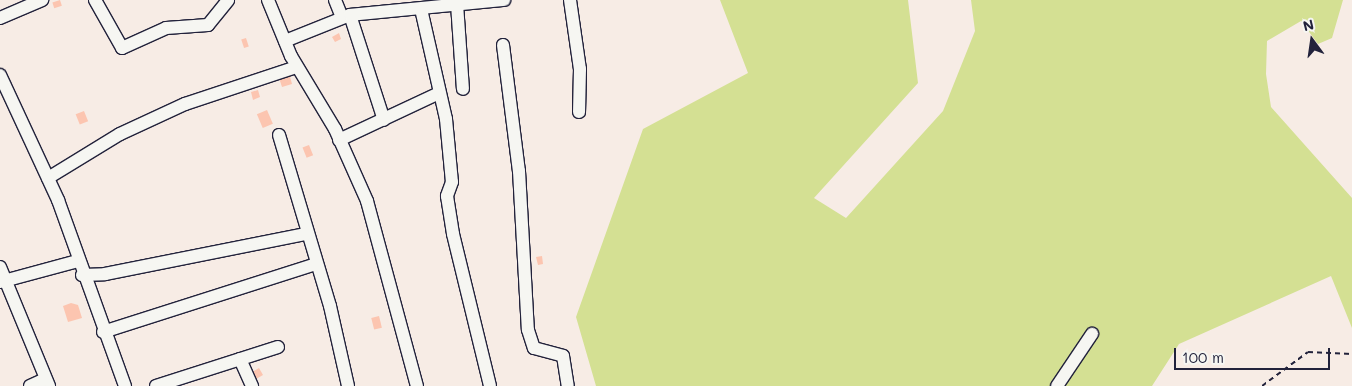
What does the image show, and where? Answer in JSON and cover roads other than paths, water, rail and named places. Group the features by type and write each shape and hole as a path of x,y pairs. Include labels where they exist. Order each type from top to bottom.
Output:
{"street":[{"path":"0,18 42,0"},
{"path":"95,0 122,48 166,28 208,25 228,0"},
{"path":"268,0 296,67 339,140 367,202 387,263 417,386"},
{"path":"335,0 346,16 384,120"},
{"path":"285,41 346,16 402,4 421,9 453,2 504,0"},
{"path":"570,0 580,69 579,112"},
{"path":"453,2 463,89"},
{"path":"421,9 447,133 452,182 447,196 453,234 490,386"},
{"path":"502,44 520,171 528,330 534,348 563,356 568,386"},
{"path":"48,178 120,134 185,104 296,67"},
{"path":"3,72 48,178 103,332 125,386"},
{"path":"339,140 438,94"},
{"path":"279,135 348,386"},
{"path":"82,275 105,274 306,234"},
{"path":"2,282 78,261"},
{"path":"103,332 316,264"},
{"path":"0,267 2,282 47,382 30,386"},
{"path":"1057,386 1092,334"},
{"path":"156,386 278,347"},
{"path":"240,359 252,386"}]}
